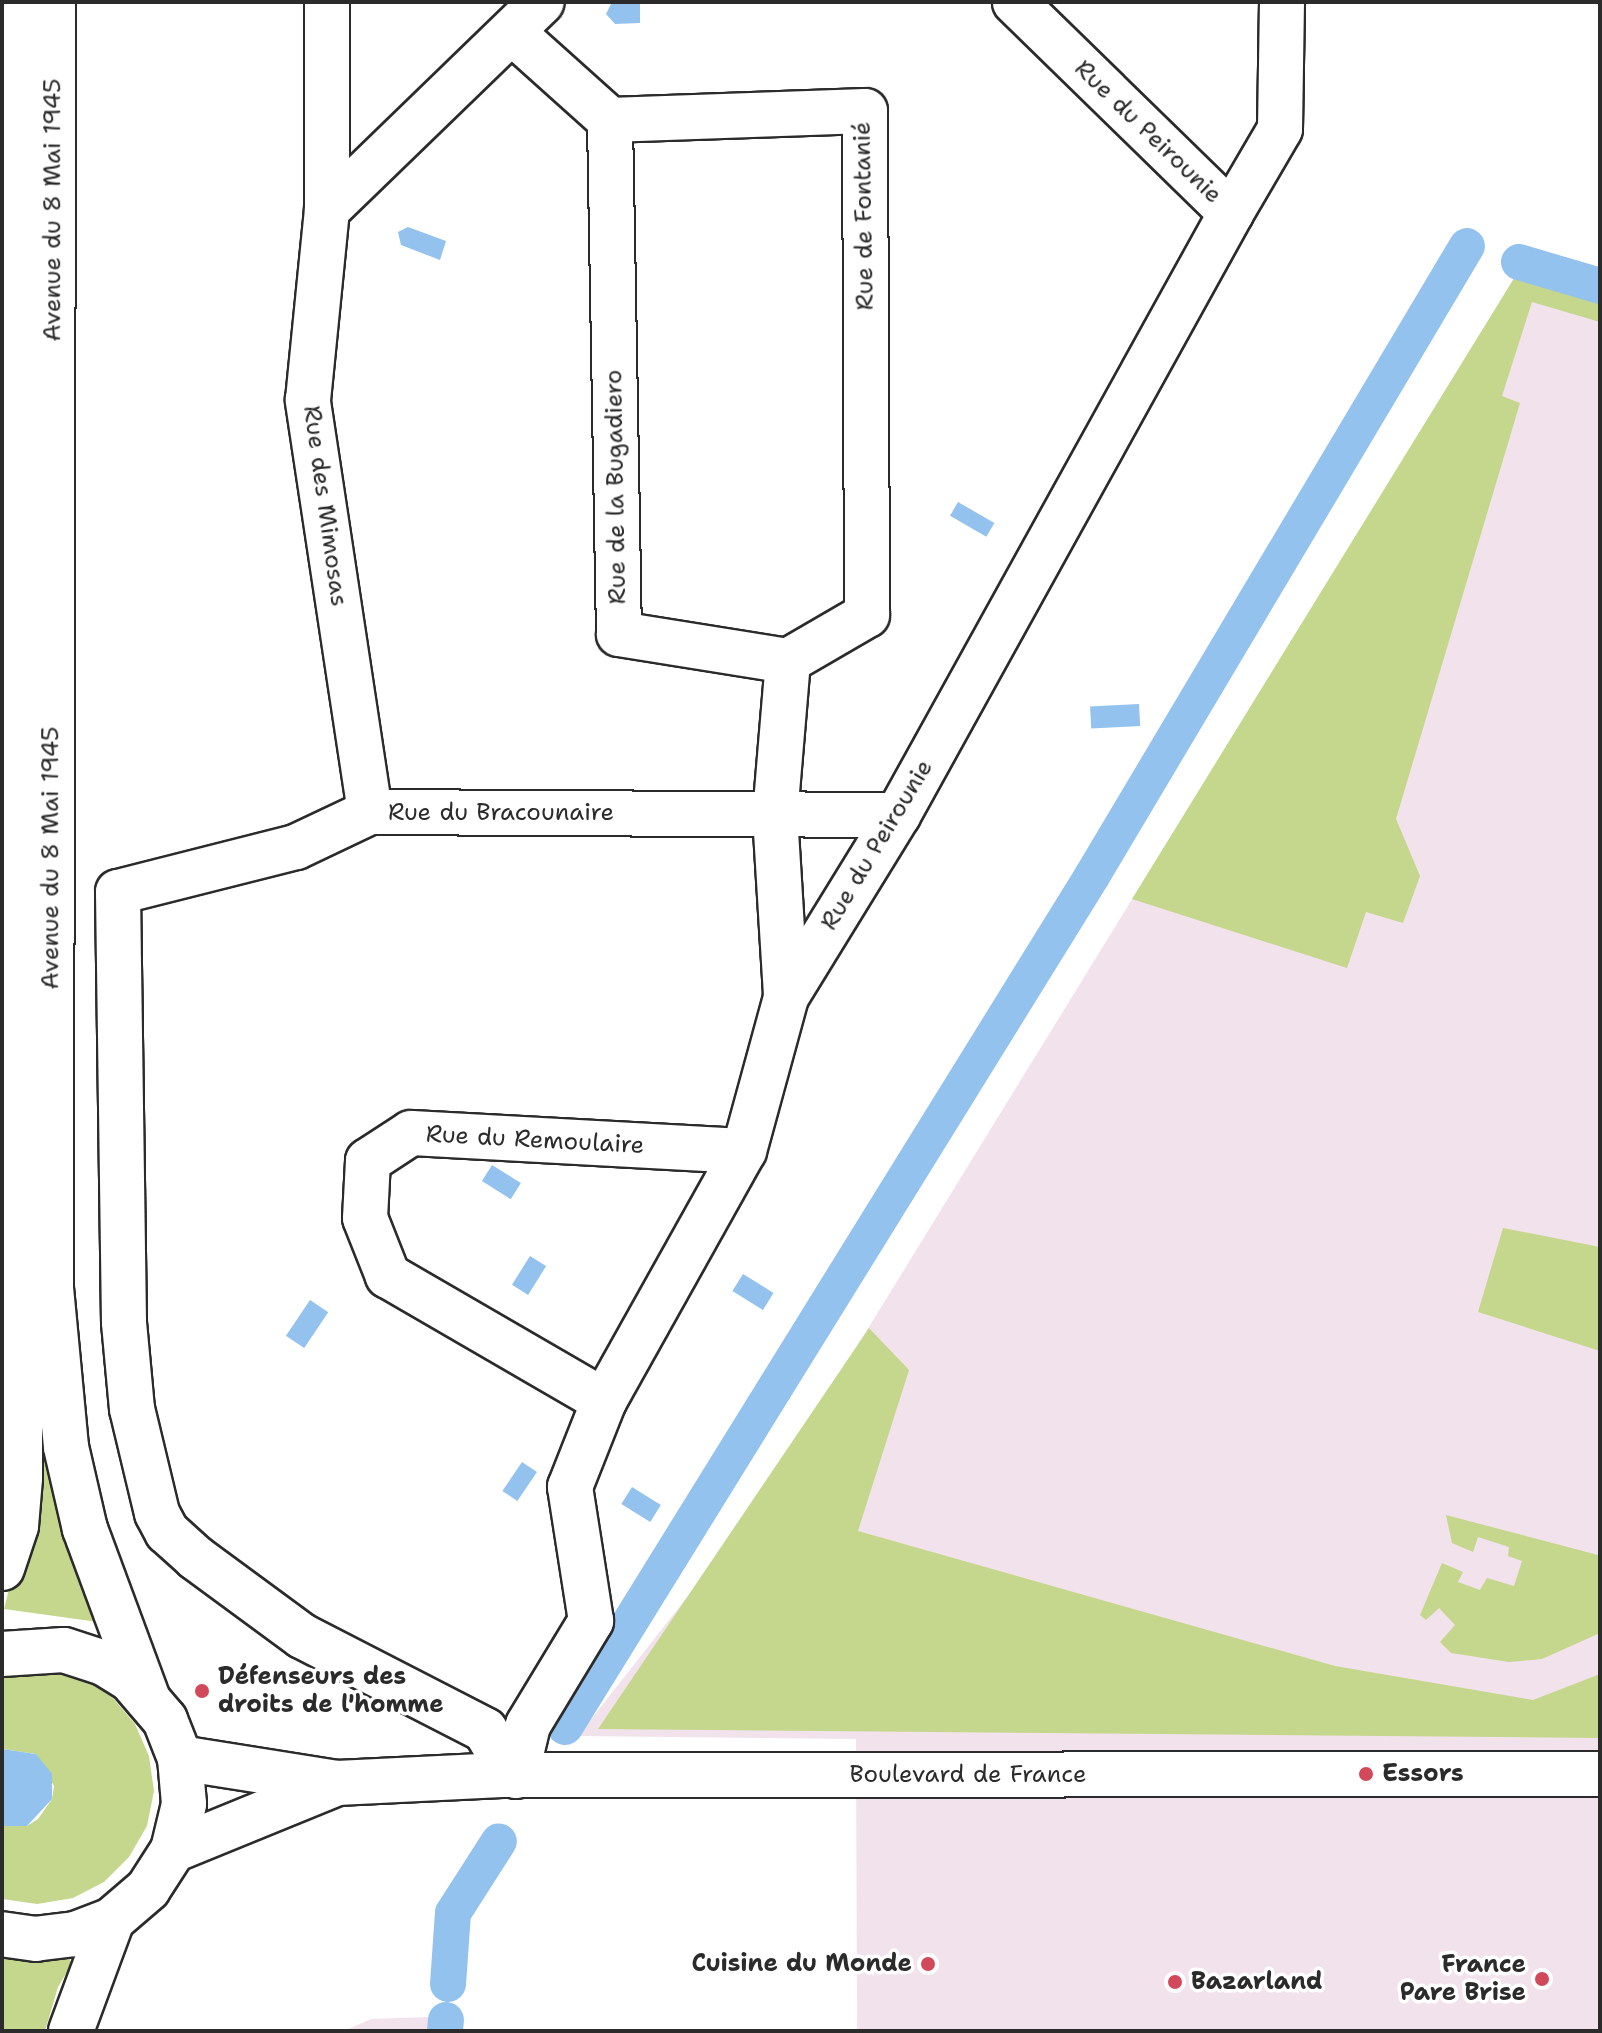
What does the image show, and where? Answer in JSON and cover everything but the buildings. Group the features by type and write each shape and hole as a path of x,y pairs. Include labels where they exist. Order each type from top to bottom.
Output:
{"street":[{"name":"Avenue du 8 Mai 1945","path":"2,1568 16,1526 20,1478 10,2"},
{"name":"Avenue du 8 Mai 1945","path":"53,2 53,1319 66,1447 85,1529 148,1699"},
{"name":"Rue des Mimosas","path":"327,2 327,210 308,400 370,812"},
{"name":"Rue du Peirounie","path":"509,1775 528,1725 591,1621 570,1487 604,1401 744,1151 786,997 898,815 1231,213 1015,2"},
{"path":"1231,213 1280,129 1282,2"},
{"path":"327,210 527,17 610,120"},
{"name":"Rue de Fontanié","path":"610,120 865,111 867,615 788,661"},
{"name":"Rue de la Bugadiero","path":"610,120 619,634 788,661"},
{"path":"786,997 775,815 788,661"},
{"name":"Rue du Bracounaire","path":"509,1775 485,1730 302,1636 196,1558 167,1532 157,1513 132,1409 124,1322 118,892 296,847 370,812 898,815"},
{"name":"Rue du Remoulaire","path":"604,1401 388,1276 365,1218 368,1161 411,1133 744,1151"},
{"path":"2,1654 21,1649 64,1650 104,1663 148,1699 165,1720 180,1758 184,1804 173,1850 148,1889 112,1920 75,1934 36,1939 2,1934"},
{"name":"Boulevard de France","path":"180,1758 337,1783 509,1775 1600,1774"},
{"name":"Boulevard de France","path":"173,1850 337,1783"},
{"path":"71,2031 112,1920"}],"shaded area":[{"path":"1521,267 1600,289 1600,2031 857,2031 856,1739 578,1736 760,1504"},
{"path":"430,2017 429,2031 344,2031 371,2019"}],"green space":[{"path":"1521,267 1600,291 1600,322 1532,302 1502,396 1520,403 1396,819 1420,876 1403,923 1366,912 1347,968 1132,899"},
{"path":"1503,1228 1600,1247 1600,1351 1478,1312"},
{"path":"869,1328 909,1370 858,1531 1335,1666 1533,1700 1600,1674 1600,1738 598,1729"},
{"path":"44,1450 98,1622 4,1609"},
{"path":"1446,1515 1598,1555 1600,1633 1542,1659 1509,1662 1451,1653 1440,1642 1455,1625 1439,1608 1426,1620 1420,1615 1442,1563 1463,1572 1458,1582 1480,1590 1487,1578 1514,1586 1522,1561 1508,1556 1509,1547 1478,1537 1473,1552 1452,1543"},
{"path":"45,1669 82,1678 112,1697 135,1724 149,1756 154,1791 147,1826 129,1857 104,1882 73,1898 37,1904 2,1899 2,1826 27,1826 38,1819 52,1799 54,1786 36,1754 2,1749 2,1674"},
{"path":"2,1951 69,1955 71,1965 58,1987 45,2031 2,2031"}],"water":[{"path":"612,2 640,2 640,23 615,24 606,14"},
{"path":"408,227 446,241 440,260 401,245 398,232"},
{"path":"958,502 994,523 986,537 950,516"},
{"path":"1139,704 1140,726 1091,729 1090,707"},
{"path":"492,1165 521,1183 511,1199 482,1181"},
{"path":"530,1256 546,1266 528,1295 512,1285"},
{"path":"743,1274 774,1293 763,1310 732,1291"},
{"path":"310,1300 328,1312 304,1348 286,1336"},
{"path":"522,1462 537,1472 517,1501 502,1491"},
{"path":"632,1487 661,1505 650,1522 621,1504"},
{"path":"2,1749 36,1754 52,1774 52,1799 27,1826 2,1826"}],"waterway":[{"path":"565,1727 1092,876 1467,246"},
{"path":"1519,262 1600,286"},
{"path":"448,1984 453,1913 499,1841"},
{"path":"445,2031 446,2020"}],"place":[{"name":"Défenseurs des droits de l'homme","path":"202,1691"},
{"name":"Essors","path":"1366,1774"},
{"name":"Cuisine du Monde","path":"928,1964"},
{"name":"France Pare Brise","path":"1542,1979"},
{"name":"Bazarland","path":"1175,1982"}]}
